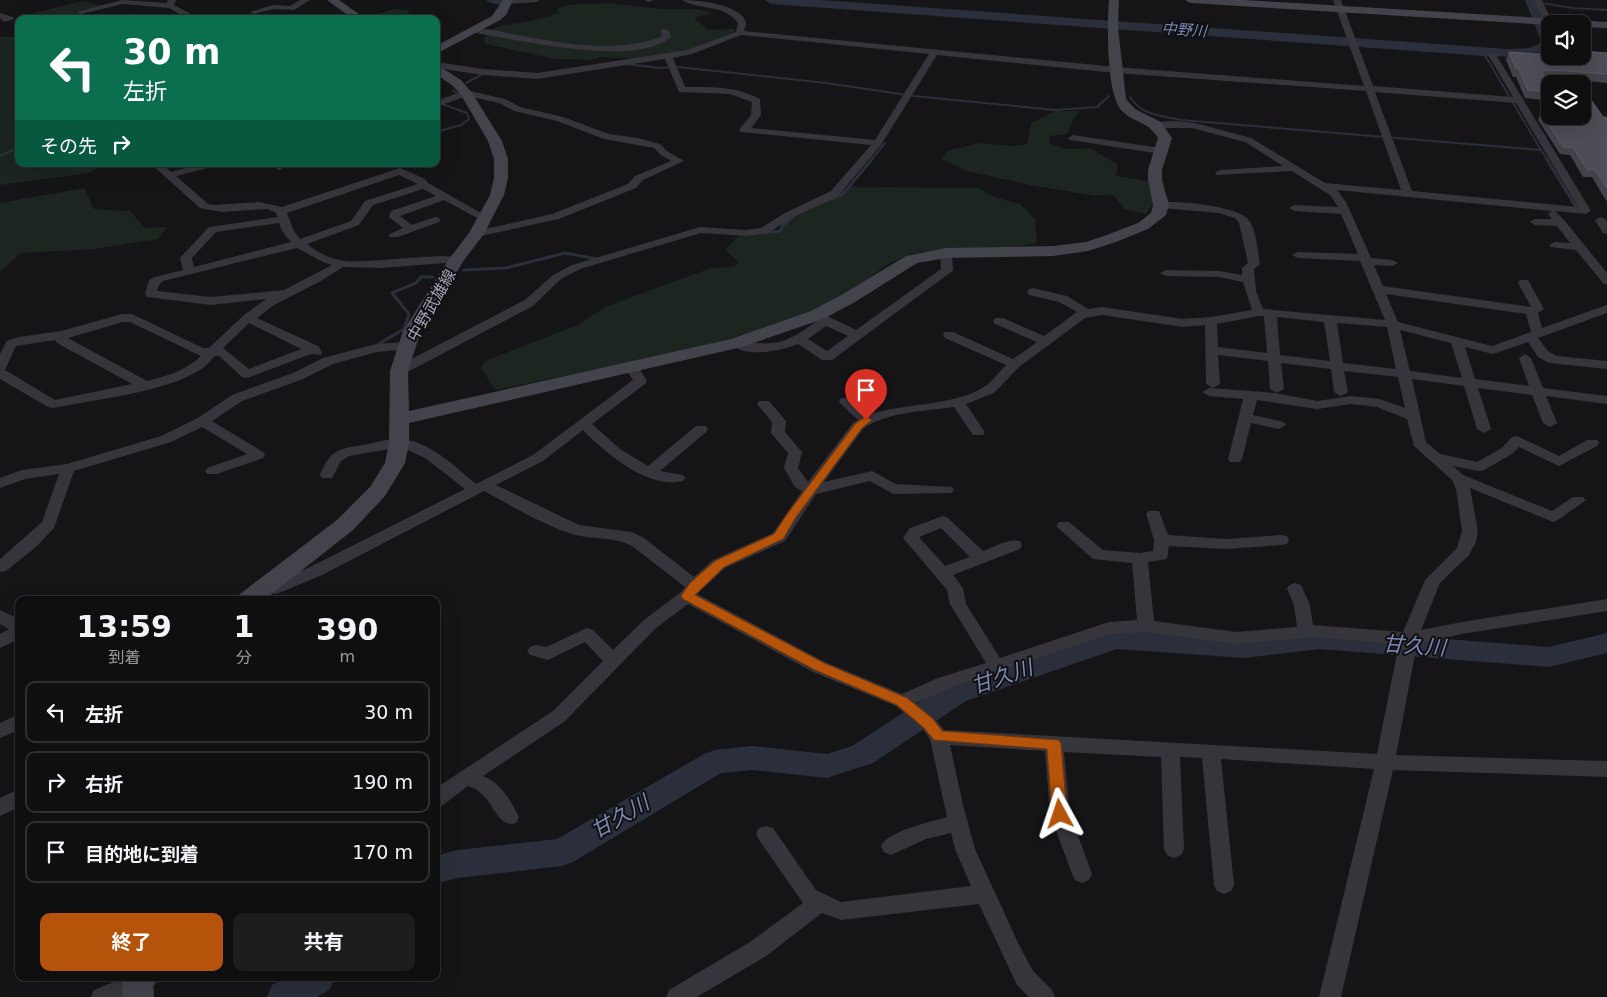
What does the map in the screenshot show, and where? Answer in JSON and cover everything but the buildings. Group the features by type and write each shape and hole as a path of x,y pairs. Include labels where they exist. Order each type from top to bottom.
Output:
{"street":[{"path":"254,12 273,7 291,8 306,0"},
{"path":"332,0 355,15"},
{"path":"440,49 500,15 507,1 536,0"},
{"path":"686,0 727,10 739,16 742,23 740,33"},
{"path":"1114,0 1112,25 1116,70 1123,106 1132,113 1157,125 1192,125 1248,140 1326,186 1334,193 1345,211 1392,324 1420,443 1458,478 1553,517 1578,500"},
{"path":"1190,0 1339,5 1541,22"},
{"path":"1538,0 1545,15"},
{"path":"81,12 123,2 172,3 186,15"},
{"path":"1339,5 1407,193"},
{"path":"0,15 10,18 8,20"},
{"path":"1591,24 1607,25"},
{"path":"475,30 584,47 617,49 631,48 660,41 667,37 664,31"},
{"path":"440,66 488,74 537,76 689,52 740,33 1116,70 1518,100"},
{"path":"400,371 529,303 557,277 576,267 696,232 746,233 764,231 789,215 835,193 878,143 935,52"},
{"path":"1532,56 1541,54"},
{"path":"1326,186 1586,211 1492,55"},
{"path":"668,56 682,90 716,89 734,91 746,94 757,101 756,116 744,130 878,143"},
{"name":"中野武雄線","path":"253,596 345,526 378,491 394,464 399,442 400,371 412,331 457,259 486,218 497,195 501,178 501,159 494,141 466,94 440,68"},
{"path":"488,74 484,78 498,82"},
{"path":"440,103 466,94 502,101 517,110 560,120 607,137 638,140 657,146 664,153 679,161 639,178 632,186 554,217 476,234"},
{"path":"736,344 748,348 768,348 801,340 821,318 849,298 912,259 946,253 1053,251 1088,246 1143,226 1158,215 1161,205 1155,180 1155,170 1165,138 1157,125"},
{"path":"1073,138 1088,138 1161,151"},
{"path":"164,167 204,206 221,210 262,206 275,208 282,215 289,232 298,244 312,253 342,264 380,265 438,258 457,259"},
{"path":"1220,173 1296,168"},
{"path":"189,272 186,258 214,229 282,215 400,171 486,218"},
{"path":"284,294 211,301 151,294 153,283 159,279 298,244 355,223 369,203 424,184"},
{"path":"411,229 394,217 395,213 445,196"},
{"path":"1161,205 1229,211 1245,222 1254,264 1248,268 1247,279 1251,298 1264,312 1274,357 1277,389"},
{"path":"1294,208 1345,211"},
{"path":"1535,222 1557,218 1607,280"},
{"path":"394,235 435,220"},
{"path":"1600,220 1607,231"},
{"path":"1555,245 1580,247"},
{"path":"801,340 828,357 947,270 946,253"},
{"path":"1298,255 1366,259 1392,263"},
{"path":"0,373 53,404 145,386 177,377 195,368 248,318 270,302 315,280 342,264"},
{"path":"1166,273 1219,274 1247,279"},
{"path":"1378,289 1531,311 1538,309 1524,283"},
{"path":"1472,290 1478,303"},
{"path":"1033,292 1063,299 1086,313"},
{"path":"440,796 559,716 650,624 719,564 779,537 858,426 866,420 883,414 958,402 989,390 1014,364 1086,313 1102,311 1184,323 1211,321 1264,312 1330,318 1392,324 1493,350 1607,309"},
{"path":"1531,311 1535,336 1543,354 1554,360 1607,366"},
{"path":"0,368 11,344 19,341 62,335 122,318 132,318 202,352 222,352 247,374 313,349"},
{"path":"248,318 313,349 328,361"},
{"path":"400,418 736,344 821,318 856,335"},
{"path":"1330,318 1341,392"},
{"path":"999,321 1046,341"},
{"path":"1211,321 1211,388 1317,405 1351,400 1380,403 1414,417"},
{"path":"1440,337 1448,323"},
{"path":"62,335 60,340 145,386"},
{"path":"949,335 1014,364"},
{"path":"1457,341 1484,429"},
{"path":"0,483 22,475 68,468 166,439 203,421 237,398 298,376 328,361 376,348 406,346"},
{"path":"1212,350 1607,400"},
{"path":"1525,358 1550,423"},
{"path":"265,587 277,588 316,571 538,458 640,381 632,368"},
{"path":"1235,459 1251,395"},
{"path":"846,401 866,420"},
{"path":"958,402 978,432"},
{"path":"764,404 780,421 778,433 795,452 791,468 800,484 811,490 872,476 893,489 948,490"},
{"path":"1246,418 1279,425"},
{"path":"203,421 258,455 212,471"},
{"path":"584,423 605,444 624,459 665,478 678,478"},
{"path":"651,471 701,430"},
{"path":"1434,457 1479,467 1507,451 1517,440 1559,462 1592,443"},
{"path":"326,476 333,459 344,452 399,442 414,445 479,488 563,525 578,530 626,536 638,542 690,591 819,667 907,705 933,730 964,849 1025,978 1044,997"},
{"path":"0,567 31,542 49,524 68,468"},
{"path":"1330,997 1385,762 1409,643 1433,580 1462,551 1468,542 1470,531 1465,497 1458,478"},
{"path":"1064,526 1098,555 1140,558 1161,555 1162,540 1154,514"},
{"path":"981,558 943,521 915,532 911,538 944,573 955,588 958,604 996,665"},
{"path":"1162,540 1226,544 1281,540"},
{"path":"944,573 1014,545"},
{"path":"1140,558 1146,626"},
{"path":"1295,589 1302,605 1306,632"},
{"path":"907,705 944,682 1109,628 1146,626 1236,638 1306,632 1409,643 1462,628 1607,605"},
{"path":"0,616 15,626"},
{"path":"0,642 15,632"},
{"path":"536,651 548,654 587,634 614,662"},
{"path":"0,731 15,723"},
{"path":"933,730 1054,744 1211,751 1385,762 1607,769"},
{"path":"1054,744 1060,814 1082,874"},
{"path":"1170,750 1174,849"},
{"path":"1211,751 1224,885"},
{"path":"465,778 480,780 497,795 509,817"},
{"path":"0,808 15,799"},
{"path":"891,846 922,832 957,823"},
{"path":"766,834 809,896 820,904 842,910 985,894"},
{"path":"677,997 758,949 820,904"},
{"path":"102,997 141,983"}],"shaded area":[{"path":"83,1 99,5 125,1 86,12 84,15 25,15"},
{"path":"608,3 660,9 698,9 712,13 694,18 709,30 735,29 734,33 684,52 639,59 600,57 593,60 554,59 486,44 483,40 493,29 502,25 559,13 557,9 576,4"},
{"path":"394,9 410,10 406,15 374,15"},
{"path":"15,36 15,167 100,167 89,173 0,185 0,37"},
{"path":"1055,111 1080,111 1074,118 1067,134 1050,136 1049,143 1067,149 1090,148 1118,165 1116,176 1148,181 1153,204 1146,214 1125,209 1112,194 1096,196 1035,186 966,171 942,159 947,151 979,143 1015,146 1027,144 1031,123"},
{"path":"850,187 979,188 994,197 1020,204 1035,219 1037,243 1013,247 943,249 910,254 890,263 865,281 822,306 778,325 694,349 495,390 481,368 485,361 578,325 605,307 711,268 733,267 739,263 725,250 739,236 776,232 787,218"},
{"path":"84,188 94,209 130,211 145,228 167,227 158,239 95,249 21,253 0,272 0,203"}],"waterway":[{"name":"中野川","path":"492,0 510,0"},
{"name":"中野川","path":"771,0 1507,53 1523,53 1545,46 1547,41 1531,0"},
{"path":"1542,3 1572,8 1607,10"},
{"path":"1483,52 1541,150"},
{"path":"627,64 659,68 678,67 826,83 914,96 1055,110 1097,107 1109,96"},
{"path":"466,83 481,75"},
{"path":"453,90 458,94 456,95"},
{"path":"1130,97 1140,108 1146,111 1159,116 1181,120 1541,150"},
{"path":"440,131 461,125 469,119 467,113 442,104"},
{"path":"872,159 885,143"},
{"path":"0,156 15,149"},
{"path":"1541,150 1547,159"},
{"path":"831,199 843,194 873,158"},
{"path":"1546,158 1576,207"},
{"path":"763,233 781,231 782,226 795,215"},
{"path":"464,270 506,268 565,253 597,259"},
{"path":"377,345 404,329 409,314 392,293 416,283 421,277 433,277"},
{"name":"甘久川","path":"440,869 457,864 562,852 715,762 752,758 827,766 862,755 956,693 1116,639 1244,648 1319,639 1549,657 1607,643"},
{"name":"甘久川","path":"285,997 312,981"}],"route":[{"path":"866,420 858,426 792,515 779,537 719,564 694,586 687,596 819,667 902,701 928,723 938,737 1054,744 1060,814"}]}
